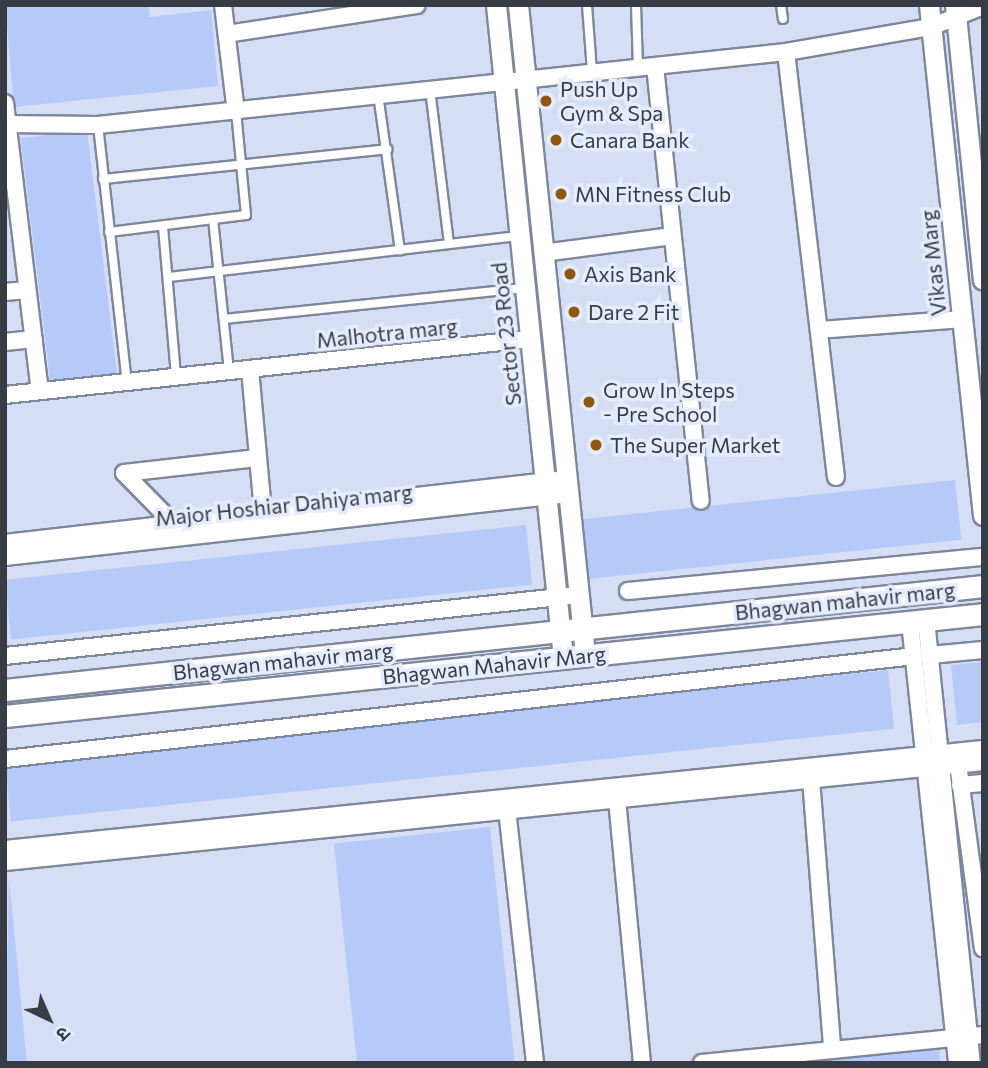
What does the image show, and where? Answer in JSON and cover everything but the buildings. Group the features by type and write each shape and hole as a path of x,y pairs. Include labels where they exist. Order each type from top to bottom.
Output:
{"main road":[{"name":"Bhagwan mahavir marg","path":"5,690 983,586"},
{"name":"Bhagwan Mahavir Marg","path":"5,716 983,614"}],"street":[{"path":"223,5 236,112"},
{"path":"227,34 297,13 417,5"},
{"name":"Sector 23 Road","path":"496,5 563,658"},
{"path":"518,5 585,656"},
{"name":"Vikas Marg","path":"929,5 983,515"},
{"path":"7,124 98,125 236,112 502,80 786,52 931,27 956,13 983,6"},
{"path":"956,13 983,280"},
{"path":"786,52 836,477"},
{"path":"655,66 701,501"},
{"path":"5,103 40,391"},
{"path":"543,253 672,236"},
{"path":"5,292 27,290"},
{"path":"819,330 962,319"},
{"path":"5,342 34,339"},
{"name":"Malhotra marg","path":"5,395 529,340"},
{"path":"250,369 264,522"},
{"path":"174,524 124,473 257,458"},
{"name":"Major Hoshiar Dahiya marg","path":"5,557 264,522 567,487"},
{"name":"Major Hoshiar Dahiya marg","path":"5,543 174,524 264,522"},
{"path":"628,591 983,556"},
{"path":"5,656 579,595"},
{"path":"918,621 951,934 972,1063"},
{"path":"5,759 983,650"},
{"path":"5,849 507,804 617,799 811,779 933,760 983,749"},
{"path":"5,862 507,804 933,760 958,764 983,762"},
{"path":"951,934 982,939 958,764"},
{"path":"811,779 832,1046"},
{"path":"961,785 983,783"},
{"path":"617,799 642,1063"},
{"path":"507,804 535,1063"},
{"path":"702,1063 832,1046 969,1036"},
{"path":"957,1063 969,1036"}],"lane":[{"path":"587,5 592,71"},
{"path":"636,5 638,68"},
{"path":"781,5 783,19"},
{"path":"430,89 449,244"},
{"path":"378,94 400,250"},
{"path":"109,232 246,215 236,112"},
{"path":"98,125 127,382"},
{"path":"103,179 387,149"},
{"path":"213,219 229,370"},
{"path":"163,227 176,376"},
{"path":"169,276 518,236"},
{"path":"224,319 524,288"}],"shaded area":[{"path":"5,5 148,5 150,17 211,10 218,86 14,107"},
{"path":"87,130 117,373 50,381 20,138"},
{"path":"955,480 961,540 587,579 581,519"},
{"path":"526,525 532,585 11,639 5,580"},
{"path":"983,662 983,722 957,725 951,665"},
{"path":"888,670 894,729 11,821 5,763"},
{"path":"490,827 515,1063 357,1063 334,843"},
{"path":"9,879 27,1063 5,1063"},
{"path":"939,1045 940,1063 822,1063 821,1058"}],"place":[{"name":"Push Up Gym & Spa","path":"546,101"},
{"name":"Canara Bank","path":"556,140"},
{"name":"MN Fitness Club","path":"561,194"},
{"name":"Axis Bank","path":"570,274"},
{"name":"Dare 2 Fit","path":"574,312"},
{"name":"Grow In Steps - Pre School","path":"589,402"},
{"name":"The Super Market","path":"596,445"}]}
